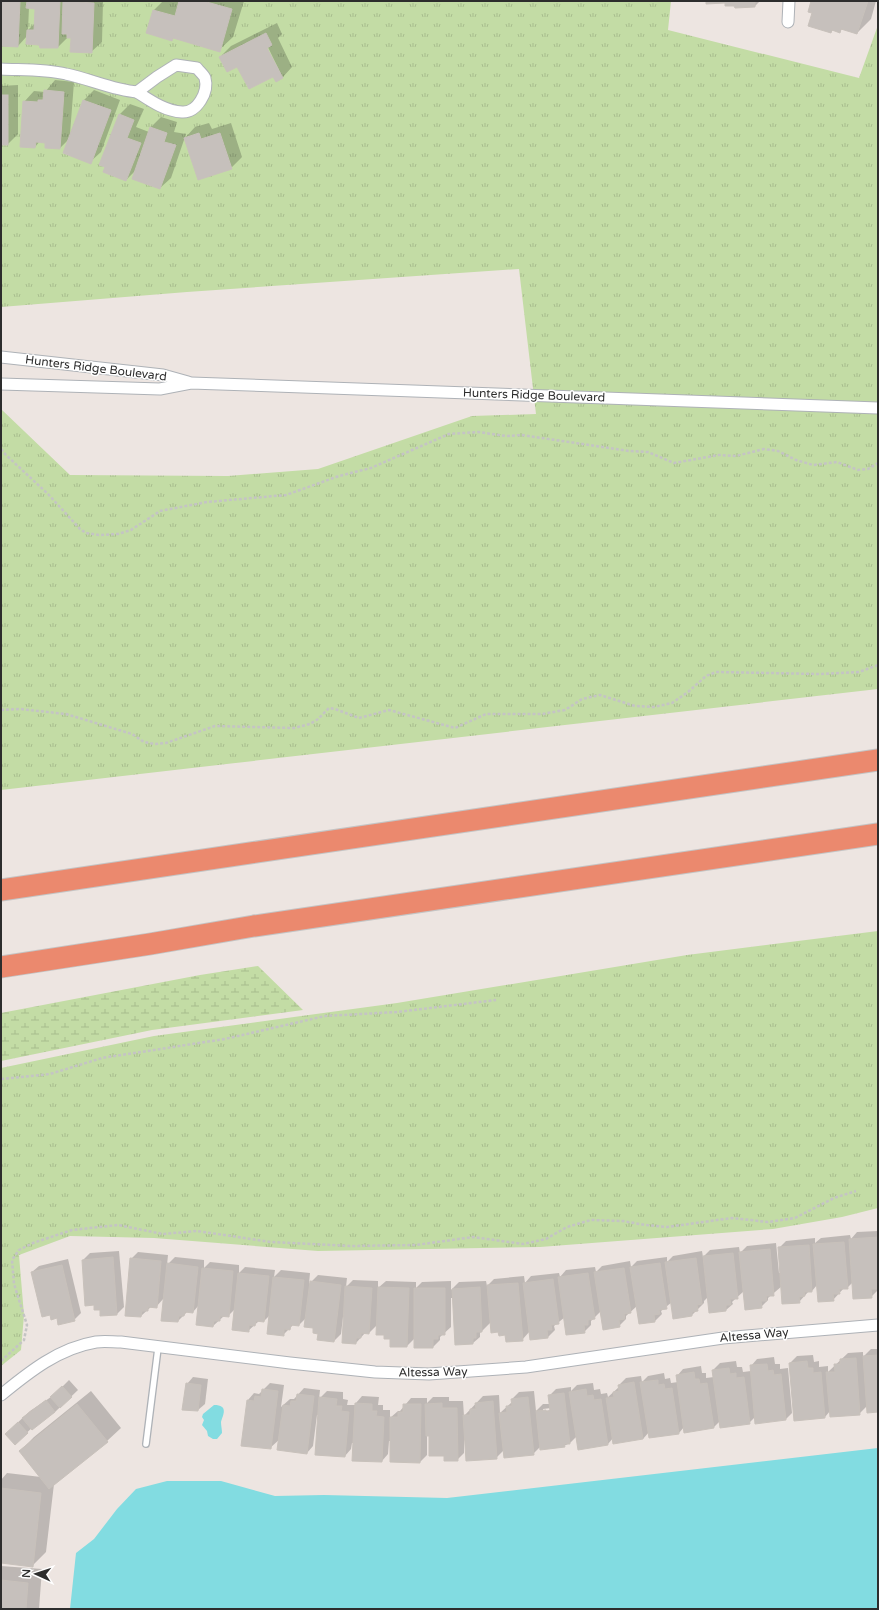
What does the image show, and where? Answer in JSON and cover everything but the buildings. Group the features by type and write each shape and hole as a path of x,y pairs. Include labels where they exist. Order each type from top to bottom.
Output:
{"highway":[{"path":"1,890 878,760"},
{"path":"6,967 254,926 878,834"},
{"path":"1,876 107,875"}],"street":[{"path":"788,22 789,1"},
{"path":"1,69 65,74 124,91 137,92 164,108 183,112 194,108 201,100 205,89 204,77 197,68 176,66 157,77 137,92"},
{"name":"Hunters Ridge Boulevard","path":"1,357 163,374 191,383"},
{"name":"Hunters Ridge Boulevard","path":"1,384 160,389 191,383 878,408"},
{"name":"Altessa Way","path":"1,1395 24,1376 72,1348 97,1342 121,1342 158,1348 368,1371 429,1374 526,1367 723,1338 878,1325"}],"lane":[{"path":"146,1444 158,1348"}],"path":[{"path":"1,449 48,494 80,529 86,533 99,535 118,534 131,530 160,511 207,502 286,495 339,476 370,468 448,434 478,432 506,436 522,435 629,451 648,452 674,463 719,455 736,456 764,449 778,451 796,460 813,465 837,462 858,470 868,469 878,463"},
{"path":"1,710 20,709 66,714 132,734 144,742 155,744 166,743 215,726 294,728 310,724 318,719 329,708 359,718 389,710 455,728 486,714 542,714 565,710 582,699 600,695 635,706 654,707 672,703 688,692 706,676 716,672 820,674 858,672 878,665"},
{"path":"1,1079 50,1074 102,1058 231,1038 325,1016 397,1012 496,1000"},
{"path":"1,1361 24,1340 27,1325 14,1284 12,1260 19,1250 72,1230 118,1225 162,1234 197,1230 271,1242 350,1246 416,1245 473,1238 523,1244 546,1239 566,1227 591,1220 623,1221 667,1227 732,1218 768,1222 795,1218 834,1198 856,1191"}],"green space":[{"path":"1,1 671,1 668,30 859,78 878,25 878,689 1,790 1,409 70,475 228,476 318,469 472,416 536,414 519,269 187,292 1,307"},
{"path":"878,931 878,1208 842,1217 773,1229 540,1247 318,1251 154,1238 70,1236 19,1255 24,1315 21,1350 1,1366 1,1068 154,1036 397,1003 687,955"},
{"path":"258,966 303,1010 152,1030 1,1061 1,1013 200,975"}],"water":[{"path":"214,1405 219,1405 224,1411 221,1422 222,1433 217,1439 213,1439 208,1436 207,1431 202,1425 204,1420 202,1417 203,1414"},
{"path":"878,1448 878,1609 70,1609 76,1553 94,1539 117,1509 136,1489 167,1481 221,1481 275,1496 324,1495 447,1498"}]}
